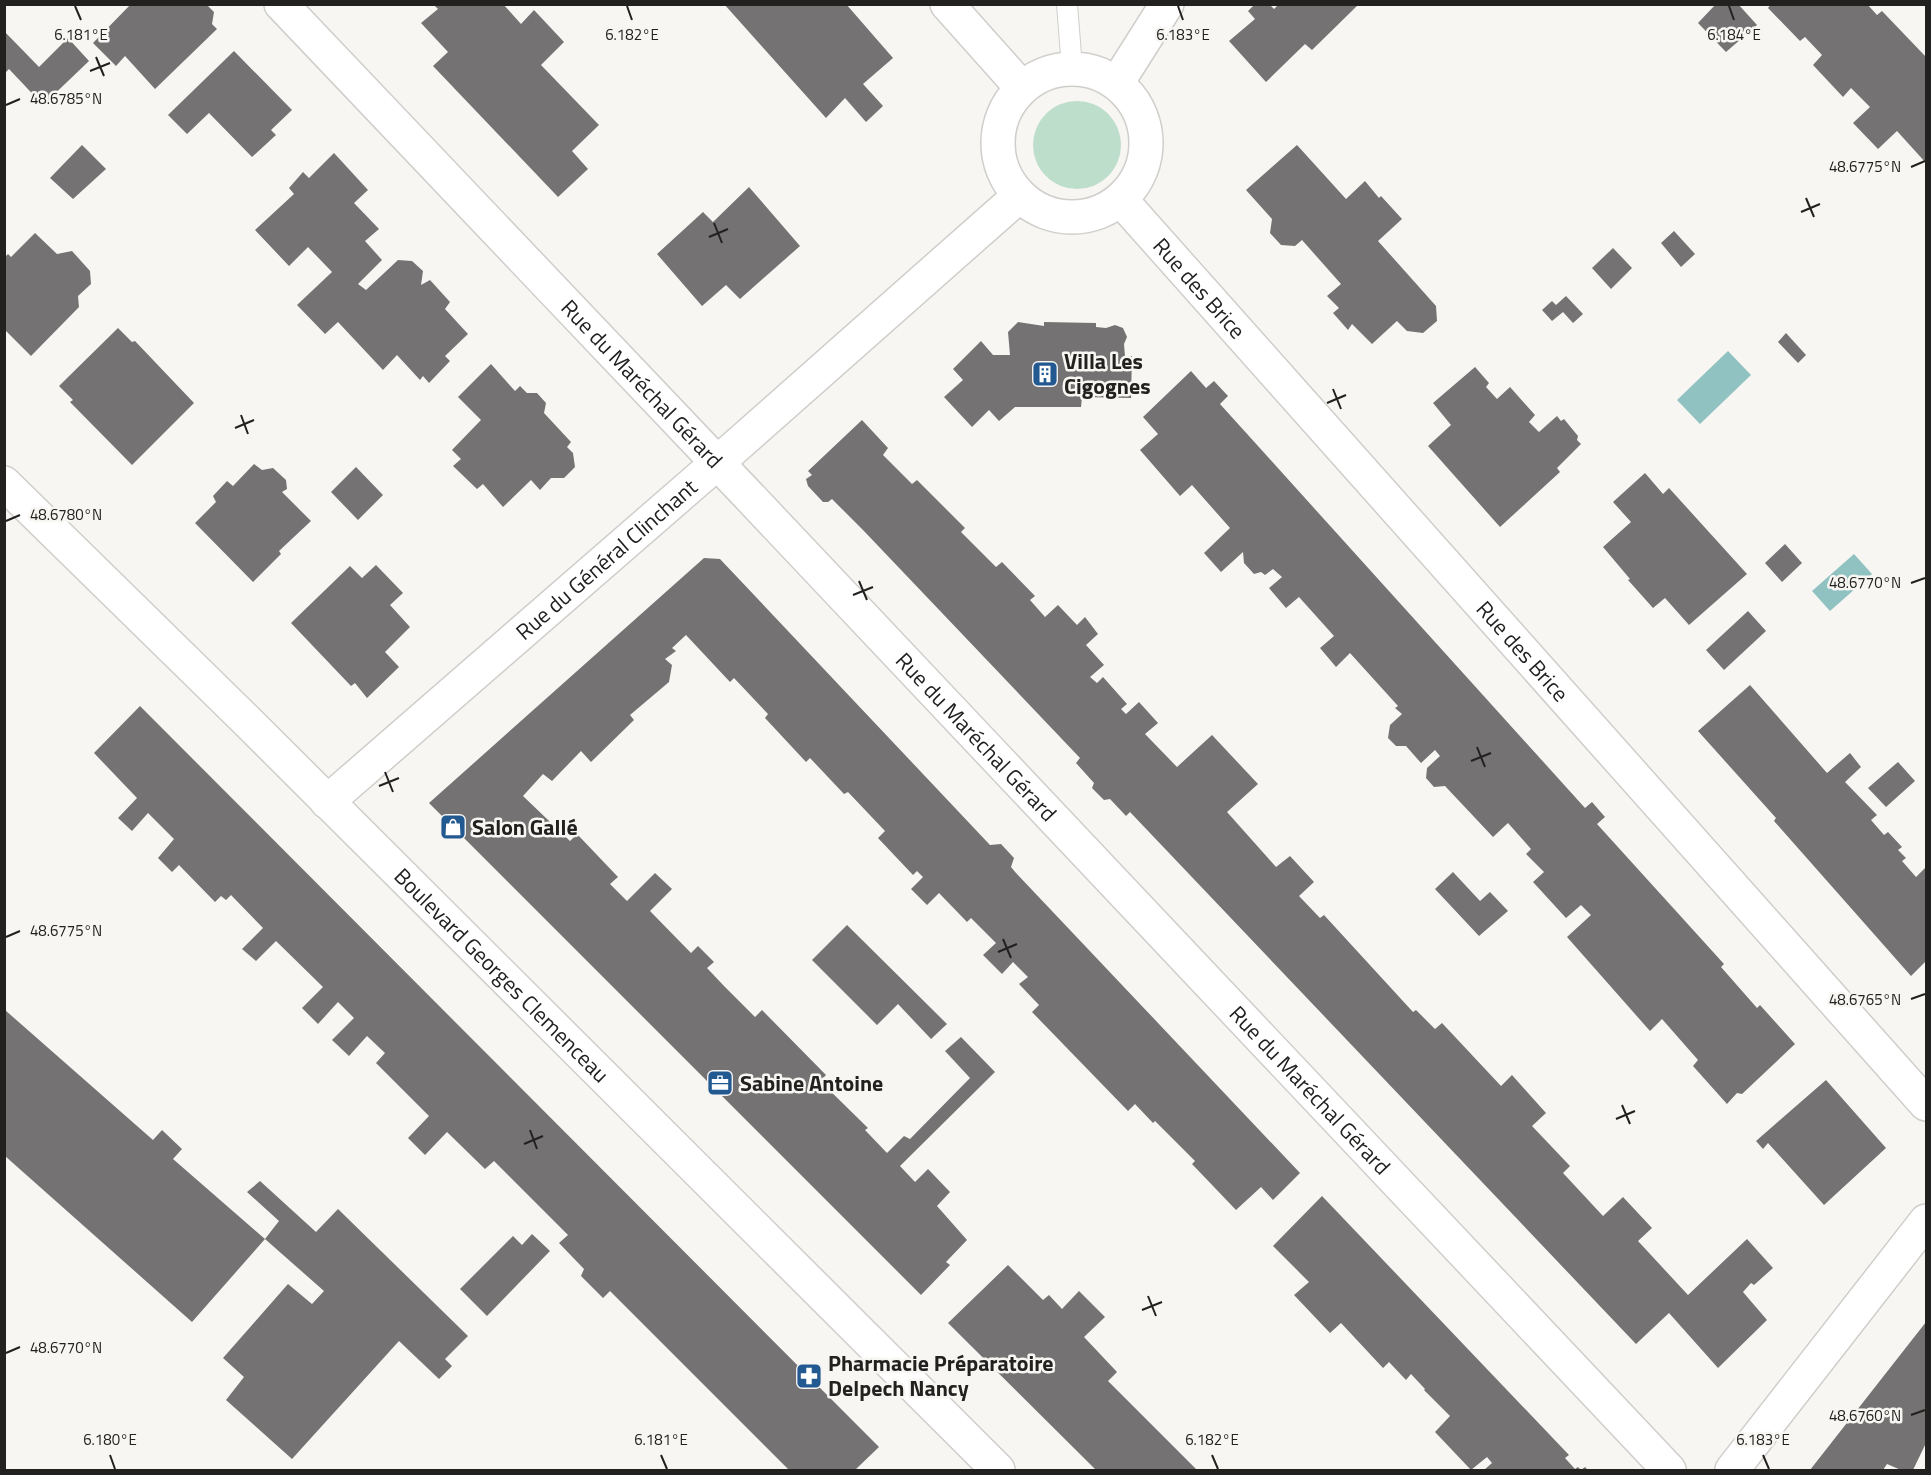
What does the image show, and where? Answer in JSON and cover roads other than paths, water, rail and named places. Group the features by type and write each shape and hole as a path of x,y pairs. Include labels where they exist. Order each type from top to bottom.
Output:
{"street":[{"name":"Rue du Maréchal Gérard","path":"280,4 1670,1470"},
{"path":"947,4 1022,88"},
{"path":"1117,83 1167,4"},
{"path":"1072,68 1095,72 1117,83 1130,94 1145,124 1147,140 1146,157 1141,174 1121,200 1096,214 1069,218 1042,212 1019,196 1007,180 1000,162 998,142 1000,121 1009,103 1022,88 1054,71 1072,68"},
{"name":"Rue du Général Clinchant","path":"327,802 717,463 1019,196"},
{"name":"Rue des Brice","path":"1121,200 1926,1104"},
{"name":"Boulevard Georges Clemenceau","path":"4,483 998,1470"},
{"path":"1732,1470 1926,1221"}],"lane":[{"path":"1067,4 1072,68"}],"water":[{"path":"1728,351 1751,375 1700,424 1677,400"},
{"path":"1854,554 1872,574 1830,611 1812,591"}],"place":[{"name":"Villa Les Cigognes","path":"1045,374"},
{"name":"Salon Gallé","path":"453,827"},
{"name":"Sabine Antoine","path":"720,1083"},
{"name":"Pharmacie Préparatoire Delpech Nancy","path":"809,1376"}]}
